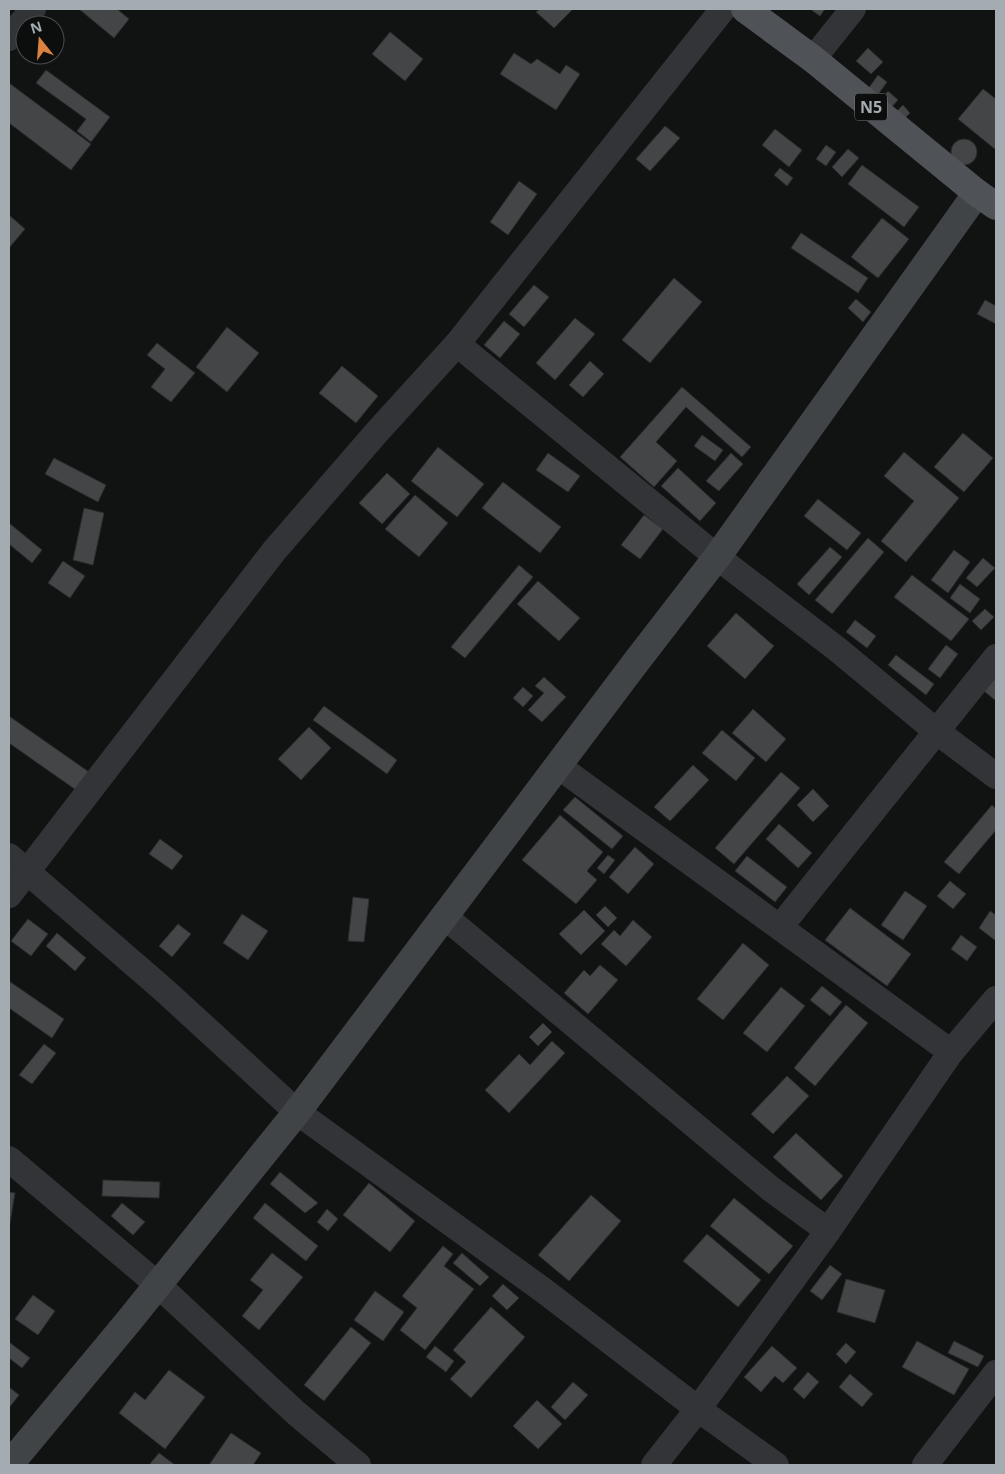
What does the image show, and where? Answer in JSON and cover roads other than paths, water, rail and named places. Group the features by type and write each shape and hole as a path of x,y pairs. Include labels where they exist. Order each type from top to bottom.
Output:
{"main road":[{"name":"N5","path":"745,9 813,59 987,200"}],"street":[{"path":"9,38 33,9"},
{"path":"9,895 18,864 274,551 377,432 457,344 723,9"},
{"path":"813,59 853,9"},
{"path":"9,1465 128,1322 297,1112 987,200"},
{"path":"457,344 717,556 837,648 936,731 996,776"},
{"path":"780,927 996,656"},
{"path":"558,766 951,1052"},
{"path":"18,864 164,990 297,1112 543,1290 698,1409 776,1465"},
{"path":"444,916 771,1189 828,1231"},
{"path":"654,1465 698,1409 828,1231 951,1052 996,999"},
{"path":"9,1159 157,1284 296,1412 358,1465"},
{"path":"925,1465 993,1385"}]}
